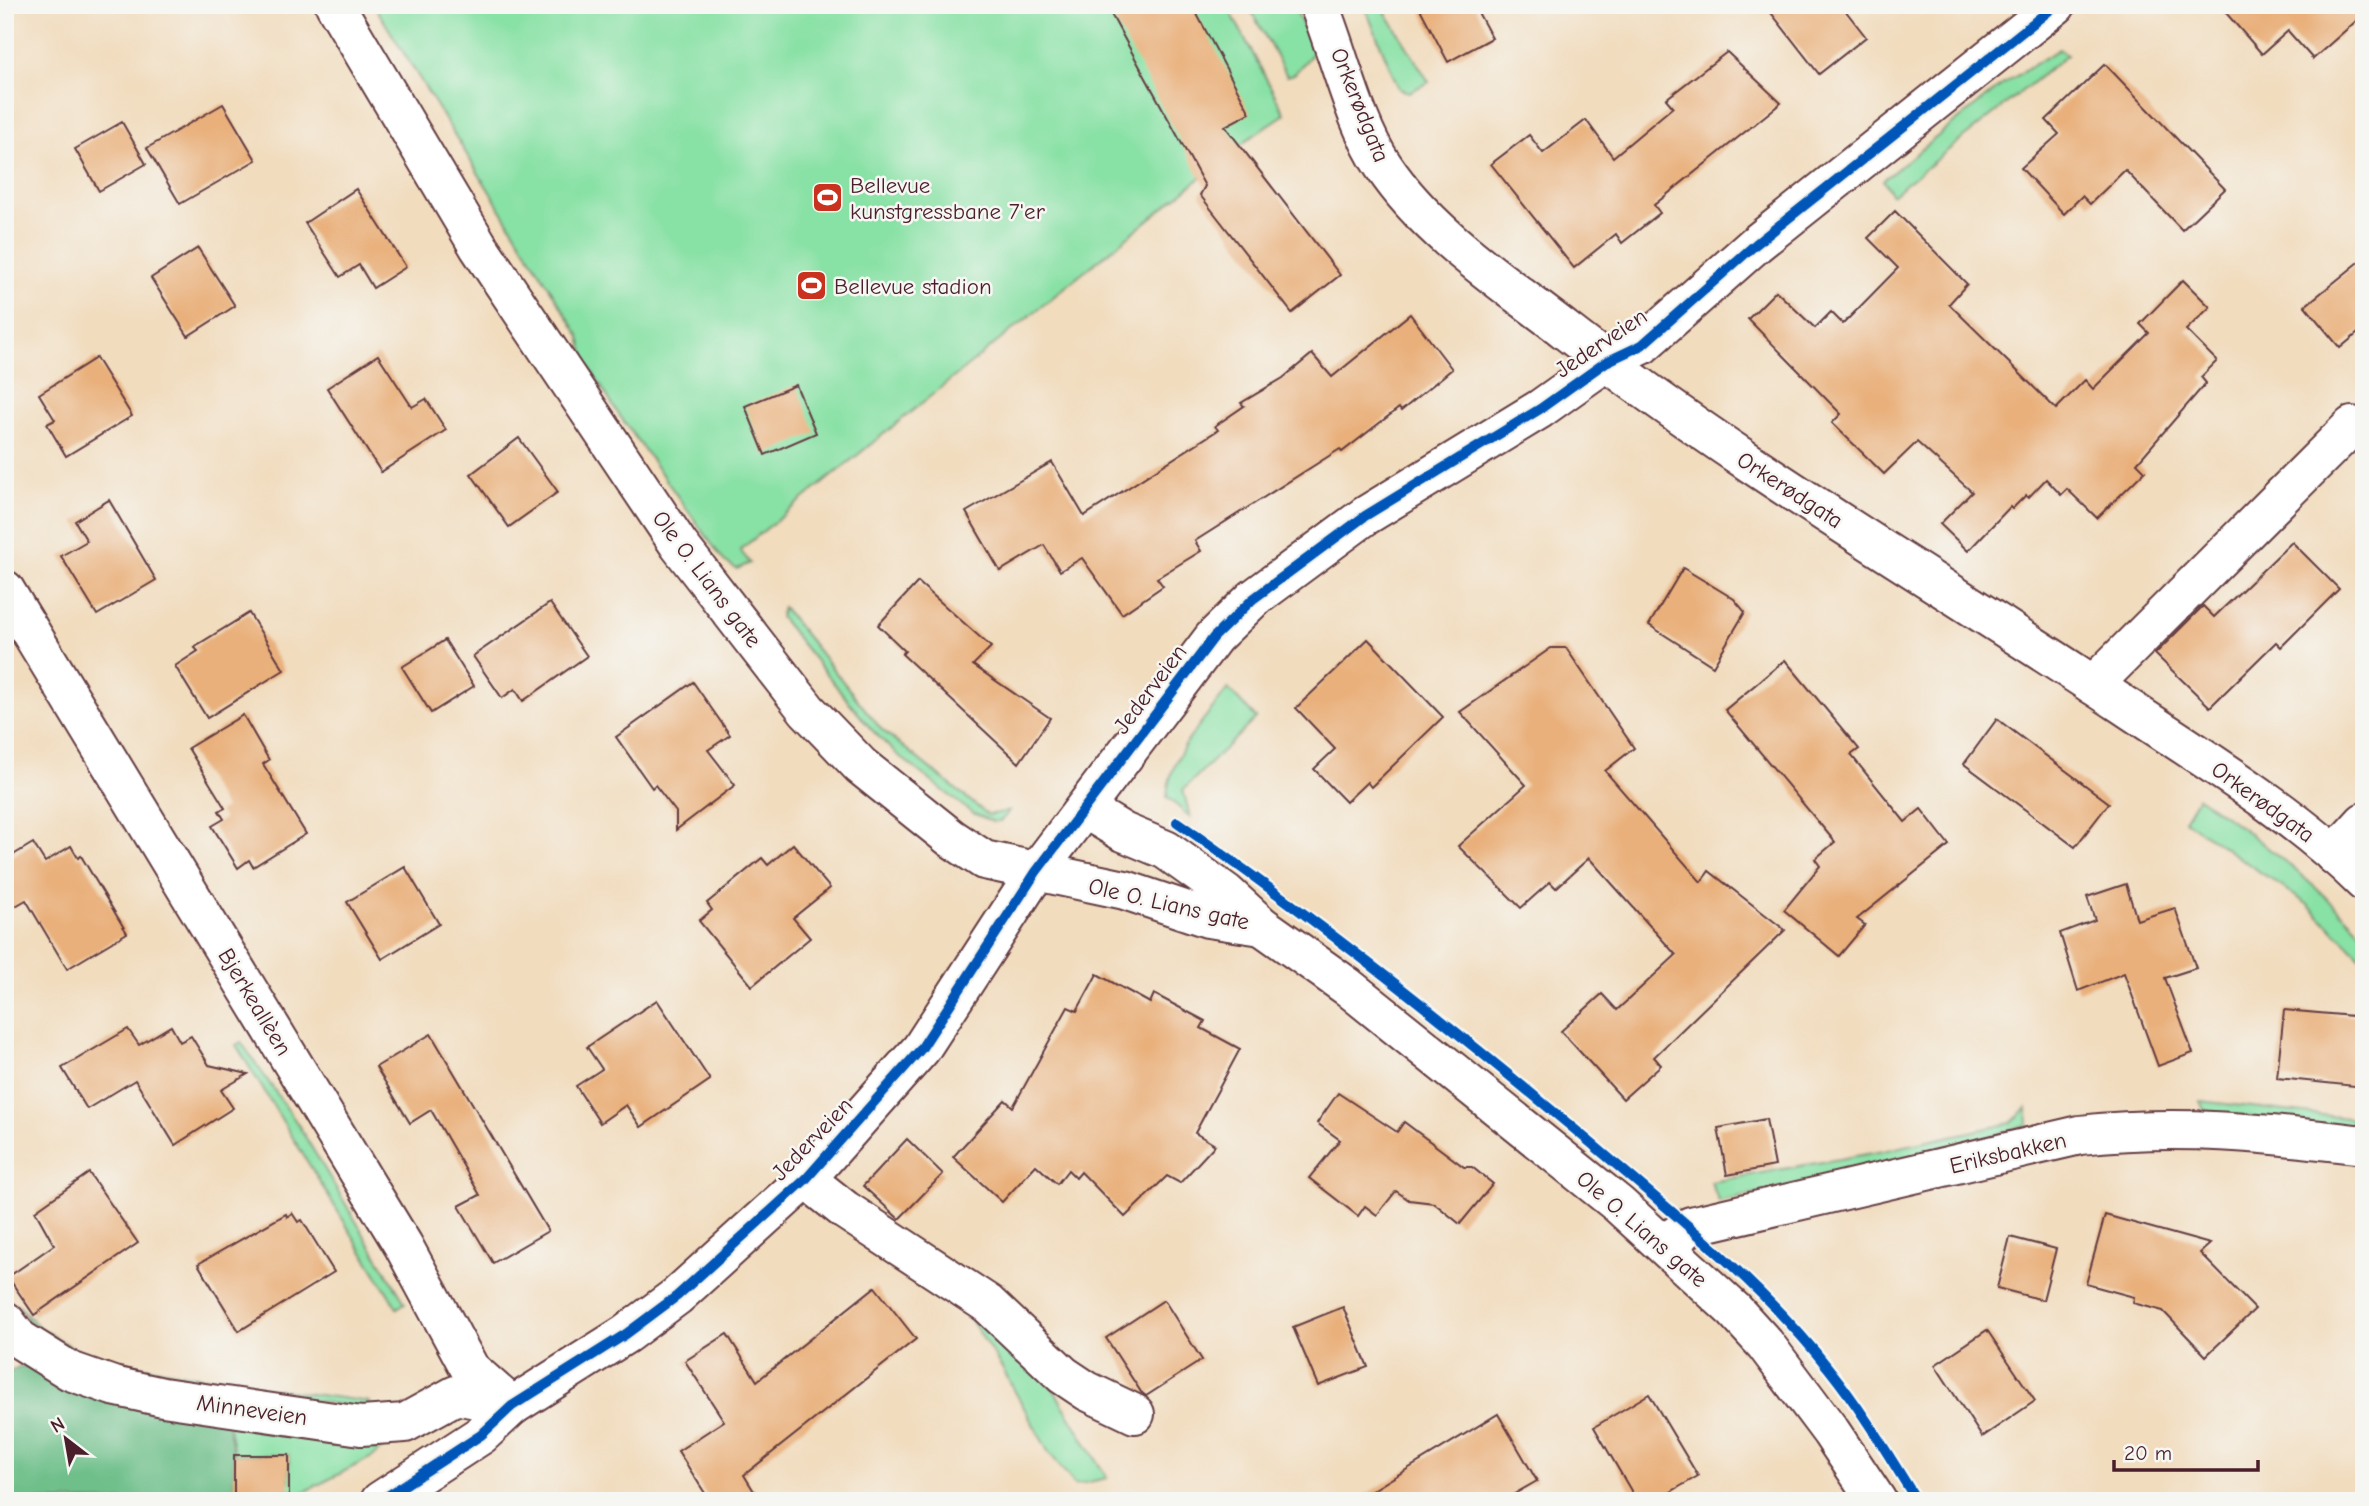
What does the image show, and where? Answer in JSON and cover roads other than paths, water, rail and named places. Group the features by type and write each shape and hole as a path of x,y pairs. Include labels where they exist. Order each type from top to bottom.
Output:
{"street":[{"name":"Ole O. Lians gate","path":"335,5 479,247 679,545 807,710 861,766 951,838 984,860 1125,890 1208,918 1262,926"},
{"name":"Orkerødgata","path":"1319,5 1366,131 1382,165 1409,200 1450,240 1606,362 1767,477 2094,685 2212,764 2334,855 2364,882"},
{"name":"Jederveien","path":"380,1501 441,1482 481,1435 512,1406 582,1365 667,1303 806,1179 921,1049 1036,872 1214,637 1253,599 1365,516 1490,441 1606,362 1642,345 1756,244 2056,5"},
{"path":"2094,685 2352,426"},
{"name":"Bjerkeallèen","path":"5,590 403,1245 470,1368 512,1406"},
{"name":"Ole O. Lians gate","path":"1085,808 1123,832 1166,850 1226,893 1262,926 1391,1021 1663,1244 1765,1344 1831,1432 1877,1501"},
{"path":"2334,855 2364,822"},
{"name":"Eriksbakken","path":"1663,1244 1691,1226 2080,1135 2142,1128 2208,1130 2364,1145"},
{"name":"Jederveien","path":"806,1179 845,1210 988,1304 1063,1375 1087,1391 1135,1414"},
{"name":"Minneveien","path":"10,1334 50,1360 113,1386 163,1397 361,1426 405,1423 456,1395 512,1406"}],"place":[{"name":"Bellevue kunstgressbane 7'er","path":"827,198"},
{"name":"Bellevue stadion","path":"811,286"}]}
